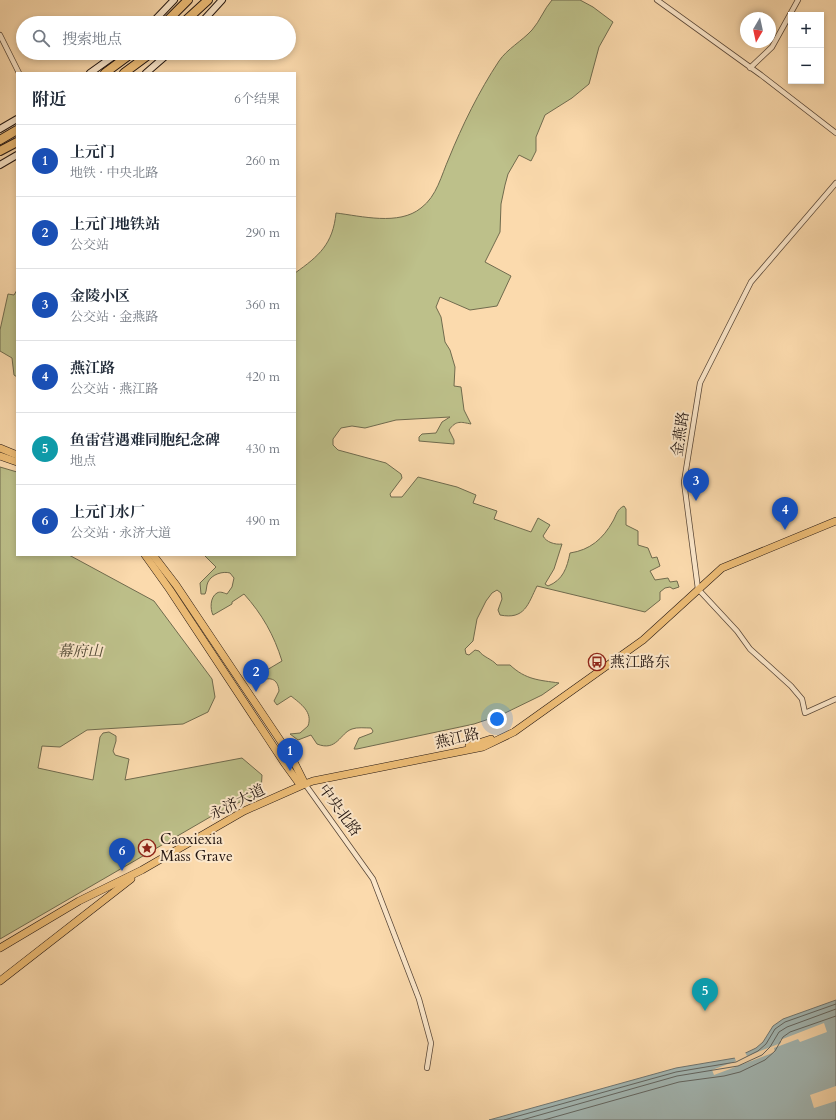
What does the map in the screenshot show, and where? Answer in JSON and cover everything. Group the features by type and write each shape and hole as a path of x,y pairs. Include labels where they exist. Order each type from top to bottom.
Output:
{"highway":[{"path":"172,16 188,0"},
{"path":"191,16 208,0"},
{"path":"106,72 123,60"},
{"path":"125,72 142,60"},
{"path":"0,140 16,131"},
{"path":"0,151 16,143"}],"main road":[{"path":"159,16 174,0"},
{"path":"207,16 222,0"},
{"path":"91,72 108,60"},
{"path":"147,72 161,60"},
{"path":"0,129 16,120"},
{"path":"0,165 16,156"},
{"path":"0,448 16,455"},
{"path":"0,456 16,462"},
{"path":"698,587 720,565 836,516"},
{"name":"燕江路","path":"302,782 483,747 514,732 643,640 698,587 722,568 836,521"},
{"name":"中央北路","path":"146,556 302,782"},
{"path":"154,556 176,585 292,758 302,782"},
{"name":"永济大道","path":"0,948 79,901 142,870 244,811 302,782"},
{"name":"永济大道","path":"0,981 142,870"}],"street":[{"path":"657,0 836,133"},
{"path":"750,68 772,46 798,0"},
{"path":"0,35 18,72"},
{"name":"金燕路","path":"698,587 684,482 700,383 751,282 836,183"},
{"path":"698,587 737,631 750,649 791,686 802,699 805,713 836,699"},
{"name":"中央北路","path":"302,782 373,879 419,999 431,1044 427,1068"}],"green space":[{"path":"552,0 580,0 593,7 613,22 599,47 589,84 572,98 545,115 536,137 536,151 531,161 519,155 508,174 501,204 500,232 485,262 511,276 497,306 470,310 440,297 436,307 441,317 445,342 450,350 455,367 454,386 461,387 464,410 471,424 459,422 449,430 454,440 454,444 419,441 419,437 422,434 436,433 442,422 450,417 396,420 365,428 352,426 341,428 333,439 333,445 338,450 386,463 401,474 402,478 390,494 391,497 402,497 418,477 457,487 476,495 473,503 497,511 494,519 531,532 538,518 550,525 543,536 551,543 562,544 554,569 545,584 548,586 561,577 564,573 570,553 577,552 595,543 605,533 618,511 624,506 626,509 626,525 638,531 638,545 648,548 652,558 657,557 660,566 650,571 655,580 668,578 670,582 677,581 679,587 673,589 670,587 665,588 660,592 660,600 645,612 537,586 524,609 520,613 508,616 500,615 498,610 502,599 501,593 497,590 492,593 486,601 477,619 473,641 465,649 466,654 469,655 475,650 479,651 497,665 510,665 527,676 539,680 559,683 542,695 501,715 474,724 357,749 354,749 359,738 372,733 373,731 371,728 352,729 334,744 329,746 317,744 311,735 298,740 290,734 300,733 308,726 309,717 305,709 291,696 277,705 274,701 279,691 277,683 272,679 266,679 259,682 255,677 282,661 275,642 262,617 244,594 232,602 232,604 213,615 211,606 213,597 218,592 227,594 232,587 234,578 230,573 221,573 212,577 208,582 205,594 201,594 200,583 216,567 205,556 296,556 296,272 318,255 328,241 332,233 336,213 380,218 402,217 412,214 421,208 431,198 435,192 465,121 492,72 506,53 532,30"},
{"path":"16,292 16,376 14,375 12,358 0,351 0,330 8,294 14,295"},
{"name":"幕府山","path":"0,467 16,472 16,556 71,556 154,601 212,679 215,697 208,712 183,724 87,730 60,747 42,746 38,768 93,780 100,737 103,733 109,732 116,736 113,751 115,755 129,759 125,780 242,758 262,775 261,792 217,813 0,939"}],"water":[{"path":"836,1000 836,1120 489,1120 676,1068 735,1058 756,1048 763,1042 773,1026 783,1019"}],"pier":[{"path":"824,1023 827,1032 800,1042 798,1039 774,1048 775,1052 714,1075 712,1070 736,1061 734,1056 745,1052 747,1056 781,1043 780,1040"},
{"path":"836,1086 836,1101 814,1108 810,1095"}],"place":[{"name":"金陵小区","path":"696,501"},
{"name":"燕江路","path":"785,530"},
{"name":"燕江路东","path":"597,662"},
{"name":"上元门地铁站","path":"256,692"},
{"name":"上元门","path":"290,771"},
{"name":"Caoxiexia Mass Grave","path":"147,848"},
{"name":"上元门水厂","path":"122,871"},
{"name":"鱼雷营遇难同胞纪念碑","path":"705,1011"}]}
